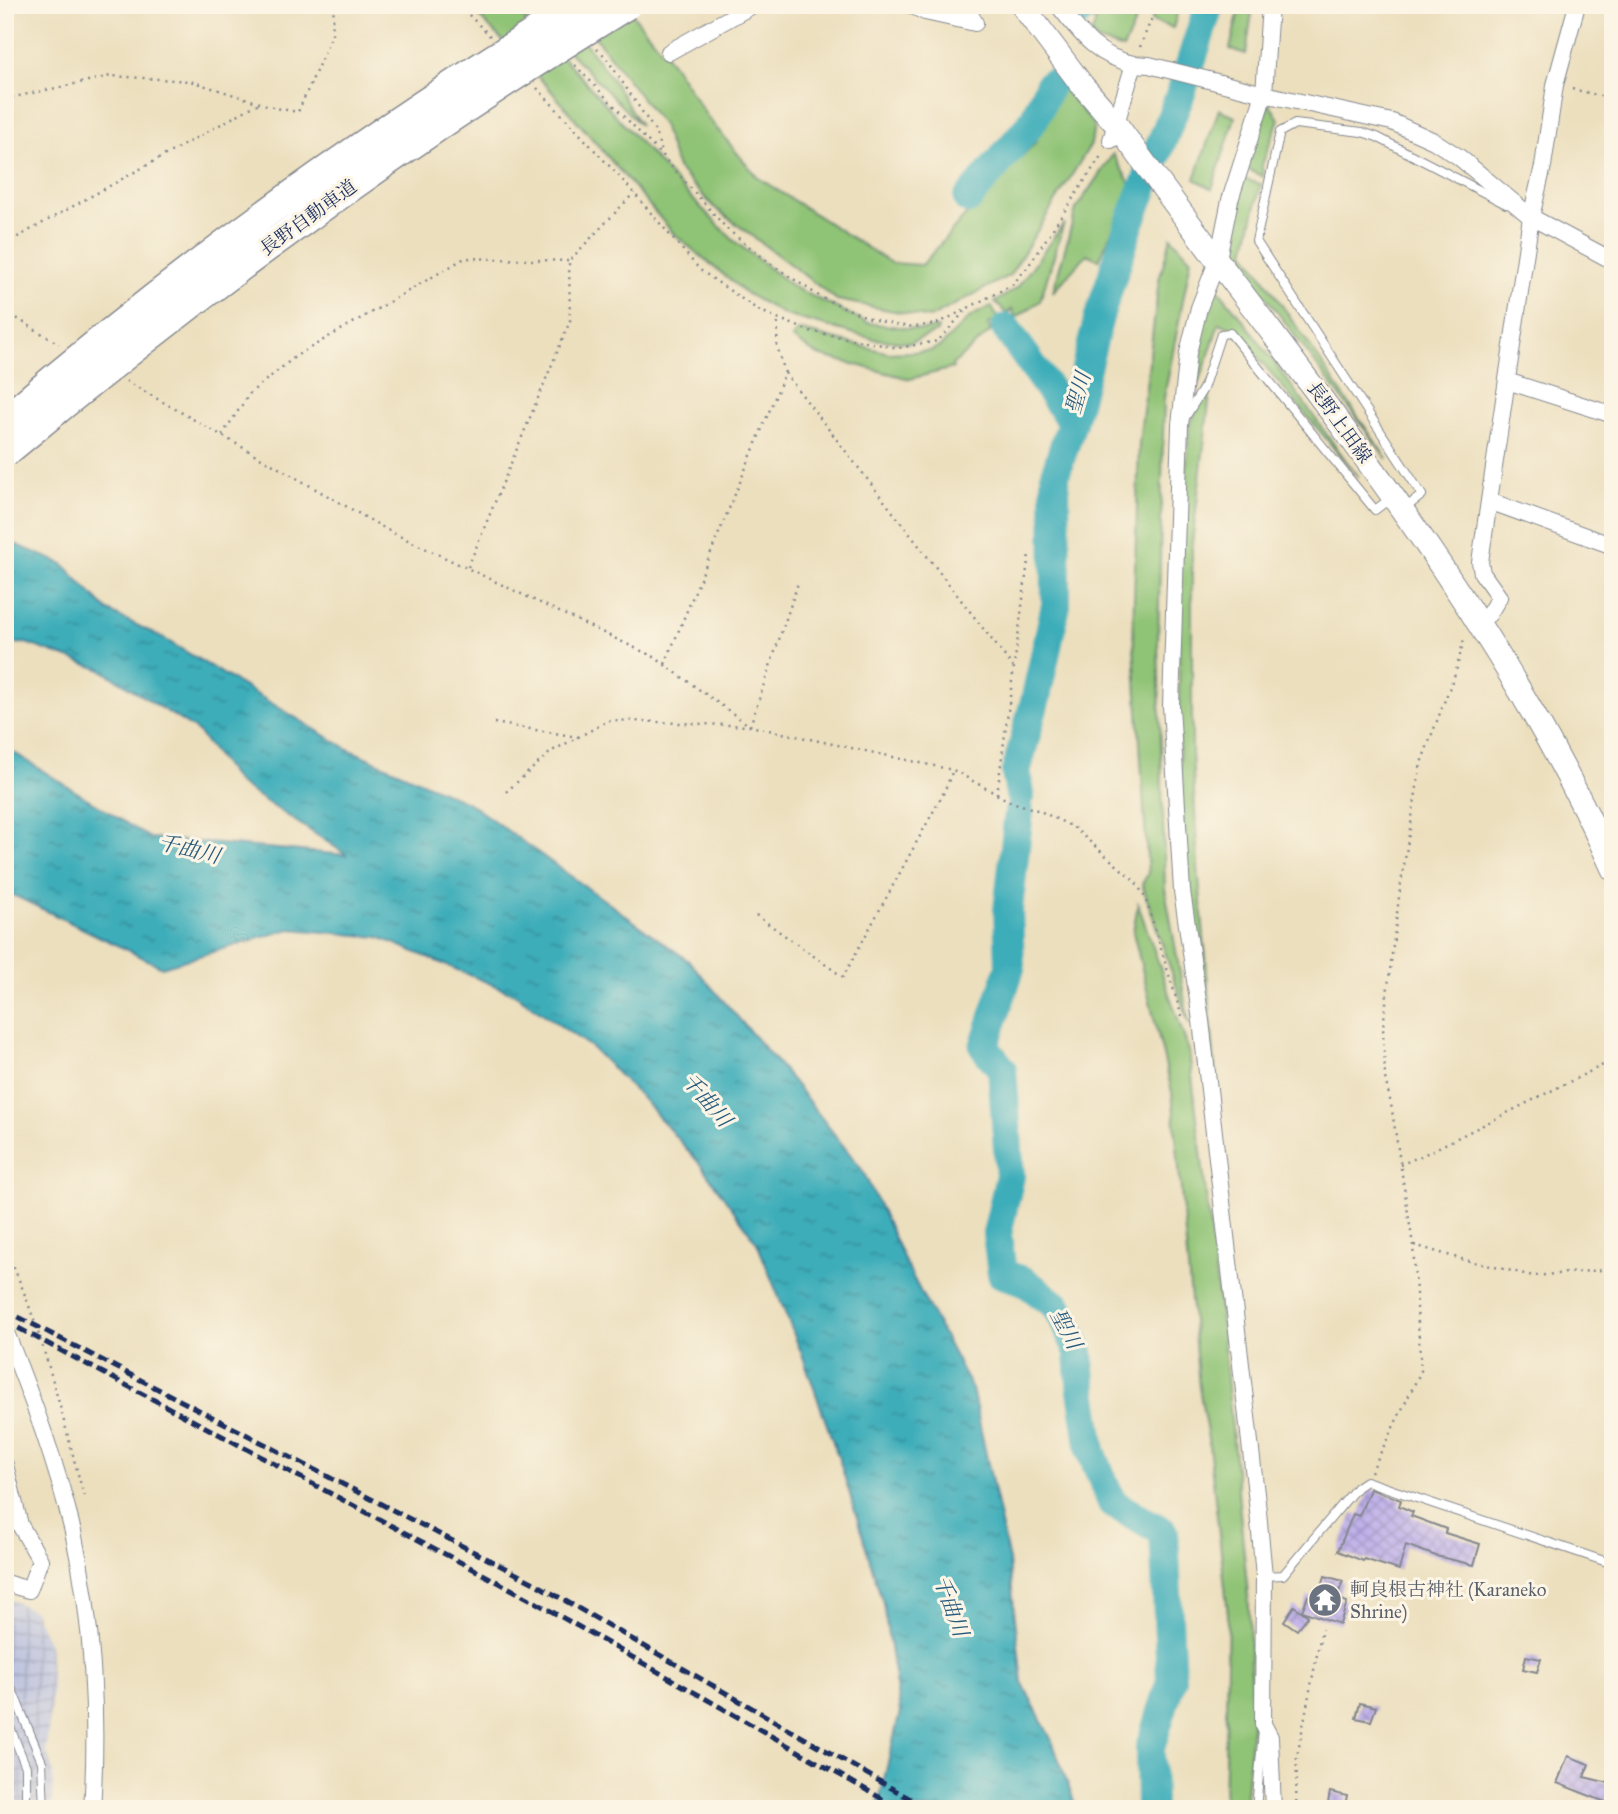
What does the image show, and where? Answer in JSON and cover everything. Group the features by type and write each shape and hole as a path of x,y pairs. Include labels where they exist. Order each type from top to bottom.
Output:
{"highway":[{"name":"長野自動車道","path":"5,420 127,320 281,204 444,92 579,5"},
{"name":"長野自動車道","path":"5,453 146,337 297,224 457,114 627,5"}],"main road":[{"name":"長野上田線","path":"1022,5 1118,134 1218,259 1398,503 1519,685 1613,869"}],"street":[{"path":"669,52 753,5"},
{"path":"911,5 925,12 975,23 965,5"},
{"path":"1058,5 1085,38 1115,60 1392,122 1434,141 1531,217 1613,261"},
{"path":"1270,5 1257,92 1218,259 1192,330 1180,425 1171,706 1182,891 1204,1044 1264,1576 1263,1724 1269,1737 1273,1809"},
{"path":"1477,622 1489,614 1499,597 1482,573 1480,562 1531,217 1543,166 1555,85 1577,5"},
{"path":"1118,134 1142,64"},
{"path":"1507,380 1613,415"},
{"path":"1489,501 1613,546"},
{"path":"5,1329 60,1484 79,1568 92,1678 92,1809"},
{"path":"5,1465 20,1525 40,1560 29,1590 5,1583"}],"lane":[{"path":"1180,425 1203,389 1221,334 1230,333 1375,510 1422,495 1256,241 1280,132 1295,124 1362,132 1377,137 1531,217"},
{"path":"1264,1576 1283,1575 1357,1487 1366,1481 1613,1564"},
{"path":"5,1673 42,1762 44,1809"},
{"path":"5,1715 26,1767 26,1809"},
{"path":"1256,1809 1263,1724"},
{"path":"5,1757 6,1809"}],"path":[{"path":"5,99 111,76 190,81 259,103 299,112 332,35 334,5"},
{"path":"459,5 495,41"},
{"path":"517,5 526,15"},
{"path":"1142,64 1157,5"},
{"path":"596,48 605,56 655,131 664,158"},
{"path":"572,62 728,230 774,266 822,298 872,319 915,327 939,323 1012,285 1027,268 1118,134"},
{"path":"530,79 700,270 758,310 809,331 898,348 939,341 968,308"},
{"path":"1555,85 1613,99"},
{"path":"5,244 259,103"},
{"path":"467,568 570,321 569,261 634,193"},
{"path":"222,436 250,393 296,356 465,258 569,261"},
{"path":"5,311 64,346"},
{"path":"778,318 777,346 785,373 1013,667"},
{"path":"665,664 785,373"},
{"path":"119,378 393,533 665,664 750,726"},
{"path":"997,794 1029,554"},
{"path":"750,726 799,580"},
{"path":"1366,1481 1421,1371 1413,1245 1391,1104 1384,1077 1383,1027 1400,889 1420,764 1456,671 1466,633 1477,622"},
{"path":"506,792 552,751 610,720 750,726 953,770 1009,801 1040,811 1073,827 1135,881 1146,897 1190,1041 1195,1046 1204,1044"},
{"path":"494,723 578,737"},
{"path":"756,915 843,977 944,792 953,770"},
{"path":"1400,1165 1613,1060"},
{"path":"1413,1245 1533,1276 1613,1269"},
{"path":"5,1248 19,1277 55,1389 84,1496"},
{"path":"1296,1809 1297,1757 1322,1629"}],"shaded area":[{"path":"5,1597 34,1611 49,1645 52,1692 46,1751 53,1770 53,1809 5,1809"}],"green space":[{"path":"468,5 511,5 733,240 795,288 868,323 922,330 938,328 937,332 909,343 874,339 785,315 747,294 674,234 547,86"},
{"path":"524,5 543,5 586,44 614,82 640,125"},
{"path":"565,5 625,5 673,64 708,118 757,177 891,263 922,265 978,201 1035,143 1062,87 1094,125 1091,144 1010,275 930,318 837,300 714,207 677,168 663,126 595,37"},
{"path":"1092,5 1143,5 1123,49 1098,41 1091,35 1096,21 1085,18"},
{"path":"1158,5 1180,5 1173,28 1151,21"},
{"path":"1240,5 1253,5 1246,54 1230,49"},
{"path":"1269,103 1279,119 1262,165 1263,177 1246,168"},
{"path":"1219,109 1235,117 1212,189 1195,179"},
{"path":"1113,154 1132,187 1099,260 1087,254 1053,292 1076,209"},
{"path":"1243,179 1261,184 1245,251 1387,459 1228,246"},
{"path":"1064,223 1040,301 1016,318 1012,309 1007,314 995,302 1017,288"},
{"path":"1171,237 1191,259 1164,398 1158,642 1165,889 1189,1024 1142,884 1148,874 1133,631 1139,443 1159,280"},
{"path":"1218,289 1358,477 1234,329 1219,323 1189,405 1192,366 1208,295"},
{"path":"991,306 999,320 988,324 991,331 952,365 953,368 910,379 818,355 792,338 798,330 889,353 930,351 941,346 970,317"},
{"path":"1212,378 1192,544 1192,751 1198,866 1219,1113 1187,901 1179,742 1179,575 1189,426"},
{"path":"1138,904 1189,1051 1224,1345 1249,1606 1252,1726 1245,1809 1224,1809 1228,1614 1209,1445 1199,1387 1172,1092 1133,932"}],"water":[{"name":"千曲川","path":"5,540 63,564 108,611 161,637 348,749 469,803 689,961 792,1080 863,1171 908,1268 972,1389 1009,1561 1022,1682 1052,1741 1077,1809 877,1809 900,1712 883,1603 840,1462 803,1357 757,1243 700,1164 640,1096 592,1048 515,994 379,937 290,929 162,967 5,891 5,747 150,838 347,855 238,783 197,731 102,670 26,643 5,644"}],"building":[{"path":"1370,1489 1401,1500 1399,1506 1413,1512 1411,1516 1446,1529 1445,1533 1480,1544 1474,1565 1406,1545 1399,1570 1364,1559 1363,1561 1338,1551 1353,1514 1359,1516"},
{"name":"軻良根古神社 (Karaneko Shrine)","path":"1325,1576 1343,1581 1337,1598 1347,1602 1340,1624 1302,1611 1308,1596 1318,1599"},
{"path":"1294,1606 1308,1616 1297,1630 1284,1621"},
{"path":"1526,1656 1541,1659 1537,1672 1523,1669"},
{"path":"1360,1703 1376,1707 1371,1721 1356,1718"},
{"path":"1568,1756 1589,1764 1584,1777 1613,1784 1613,1805 1557,1783"},
{"path":"1330,1792 1347,1796 1344,1809 1327,1809"}],"waterway":[{"path":"1079,12 1083,5"},
{"name":"聖川","path":"1020,794 1016,772 1056,605 1055,475 1072,422 1099,317 1129,225 1181,93 1209,5"},
{"path":"968,199 1033,121 1050,84"},
{"path":"1006,328 1072,422"},
{"name":"聖川","path":"1019,812 1008,910 1010,968 984,1047 1002,1069 1010,1176 997,1234 1002,1274 1024,1281 1058,1307 1079,1352 1091,1451 1112,1503 1164,1532 1171,1680 1150,1748 1151,1809"}],"railway":[{"path":"5,1310 536,1584 928,1809"},
{"path":"5,1321 528,1598 900,1809"}],"place":[{"name":"軻良根古神社 (Karaneko Shrine)","path":"1325,1600"}]}
